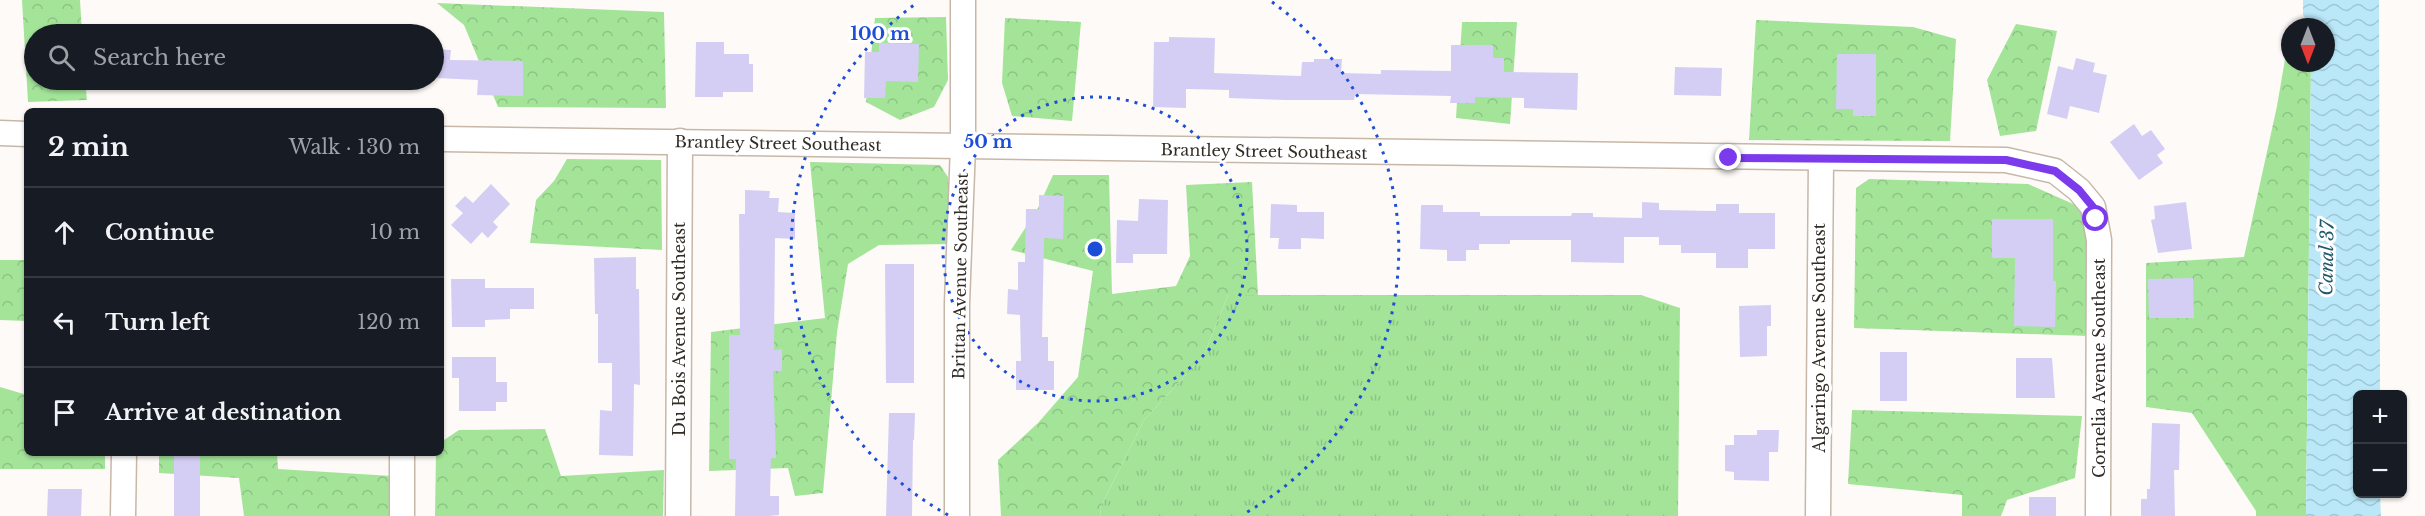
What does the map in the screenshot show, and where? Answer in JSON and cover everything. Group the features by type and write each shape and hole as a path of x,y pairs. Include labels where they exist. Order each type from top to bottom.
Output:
{"street":[{"name":"Brittan Avenue Southeast","path":"957,516 957,303 963,146 963,0"},
{"path":"0,133 24,134"},
{"name":"Brantley Street Southeast","path":"444,139 2006,160 2055,171 2079,190"},
{"name":"Du Bois Avenue Southeast","path":"678,516 680,141"},
{"name":"Algaringo Avenue Southeast","path":"1818,516 1821,159"},
{"name":"Cornelia Avenue Southeast","path":"2079,190 2093,207 2099,240 2098,516"},
{"path":"123,516 124,456"},
{"path":"402,456 402,516"}],"green space":[{"path":"22,0 80,0 81,24 24,24 24,34"},
{"path":"437,3 664,12 666,108 498,107 464,25"},
{"path":"946,17 948,80 934,107 900,120 866,102 875,18"},
{"path":"1005,18 1081,22 1072,121 1012,116 1002,83"},
{"path":"1756,20 1913,27 1956,39 1950,141 1749,140"},
{"path":"1462,22 1517,22 1510,124 1456,118"},
{"path":"2016,24 2057,31 2036,131 2000,136 1987,80"},
{"path":"2283,72 2311,72 2306,516 2256,516 2256,511 2192,413 2146,407 2146,263 2244,257"},
{"path":"27,90 86,90 87,100 28,102"},
{"path":"567,159 661,160 662,250 530,243 536,200 554,181"},
{"path":"810,162 940,165 948,177 952,244 879,245 848,264 837,332 823,493 795,496 788,468 709,471 711,332 825,318"},
{"path":"1053,175 1109,175 1112,294 1176,286 1190,256 1186,185 1252,182 1258,295 1228,295 1204,355 1144,420 1100,508 1101,516 1001,516 998,460 1038,423 1078,377 1093,271 1011,250 1037,210"},
{"path":"1869,179 2028,184 2080,207 2087,240 2089,336 1854,328 1856,188"},
{"path":"0,260 24,260 24,321 0,320"},
{"path":"1228,295 1641,295 1680,308 1678,516 1101,516 1100,508 1144,420 1204,355"},
{"path":"0,387 24,394 24,456 105,456 105,469 0,469"},
{"path":"1852,410 2082,416 2075,478 2007,500 2001,516 1962,516 1962,495 1848,484"},
{"path":"545,429 561,476 664,470 663,516 435,516 436,456 444,456 444,440 459,430"},
{"path":"159,456 277,456 278,469 392,476 390,516 244,516 239,478 159,473"}],"water":[{"name":"Canal 37","path":"2303,0 2379,0 2380,390 2353,390 2353,498 2380,498 2381,516 2306,516 2311,72 2335,72 2335,18 2305,18"}],"building":[{"path":"1169,37 1215,38 1214,73 1301,76 1302,62 1314,62 1314,59 1342,59 1341,73 1381,74 1381,70 1451,71 1451,45 1493,45 1493,58 1504,58 1504,72 1578,73 1577,110 1524,108 1524,98 1475,97 1475,103 1450,103 1451,96 1355,94 1354,100 1285,100 1229,98 1229,90 1186,89 1186,108 1153,107 1154,42 1169,42"},
{"path":"696,42 724,42 724,54 749,54 749,64 753,64 753,92 723,92 723,97 695,97"},
{"path":"879,43 919,44 918,82 886,81 885,98 864,98 865,52 879,52"},
{"path":"444,50 451,50 450,60 523,61 523,96 477,95 478,80 444,78"},
{"path":"1837,54 1876,54 1876,116 1853,116 1853,109 1836,109"},
{"path":"2076,58 2095,63 2093,72 2107,75 2099,113 2070,106 2067,119 2047,114 2058,66 2073,70"},
{"path":"1675,67 1722,68 1721,96 1674,95"},
{"path":"2134,124 2142,136 2151,130 2165,149 2157,155 2163,163 2139,180 2110,142"},
{"path":"491,184 510,204 493,222 498,227 488,238 482,232 471,244 451,225 463,213 455,206 465,196 473,203"},
{"path":"745,190 770,191 769,198 779,198 778,212 795,213 795,239 775,238 774,350 782,349 782,371 773,371 776,458 771,458 770,496 779,496 779,515 769,516 735,516 736,459 729,459 729,335 740,335 739,214 745,214"},
{"path":"1039,195 1064,196 1063,239 1044,238 1042,337 1048,337 1048,361 1054,361 1054,390 1016,390 1016,361 1021,361 1020,315 1007,314 1008,289 1018,290 1018,262 1025,262 1026,209 1039,209"},
{"path":"1139,199 1168,200 1167,254 1133,254 1133,263 1116,263 1117,220 1138,221"},
{"path":"1642,202 1659,203 1659,210 1716,211 1716,204 1739,204 1739,213 1775,213 1775,249 1748,249 1748,268 1716,268 1716,253 1681,253 1681,245 1659,245 1659,237 1624,237 1624,263 1571,262 1571,240 1510,240 1510,244 1479,244 1479,250 1466,250 1466,261 1447,261 1447,250 1420,249 1421,205 1443,205 1443,212 1480,212 1480,216 1571,216 1572,213 1593,213 1593,217 1642,218"},
{"path":"2186,202 2192,249 2158,253 2151,220 2155,219 2154,206"},
{"path":"1271,204 1297,205 1297,212 1324,212 1324,239 1301,238 1301,249 1278,249 1279,238 1270,238"},
{"path":"1992,219 2053,219 2053,281 2056,281 2055,327 2014,326 2015,258 1992,258"},
{"path":"636,257 636,289 639,289 640,385 634,384 633,456 599,455 600,410 612,411 612,363 598,363 598,314 595,314 594,258"},
{"path":"885,264 914,264 914,383 886,383"},
{"path":"2193,278 2194,318 2149,318 2148,279"},
{"path":"451,279 485,279 485,288 534,288 534,309 510,309 510,319 485,320 485,327 452,327"},
{"path":"1771,305 1771,326 1767,326 1767,356 1740,357 1739,306"},
{"path":"1880,352 1907,352 1907,401 1880,401"},
{"path":"452,357 496,357 496,382 507,382 507,402 496,402 496,411 459,411 459,378 452,378"},
{"path":"2016,358 2052,358 2055,398 2016,398"},
{"path":"889,413 915,413 912,516 886,516"},
{"path":"2152,423 2180,424 2179,470 2174,470 2175,516 2141,516 2141,499 2147,499 2147,489 2150,489"},
{"path":"1757,430 1779,430 1778,452 1769,452 1769,481 1734,480 1734,472 1725,471 1725,445 1734,445 1734,435 1757,435"},
{"path":"174,456 200,456 200,516 174,516"},
{"path":"48,489 82,489 81,516 47,516"},
{"path":"2029,497 2056,497 2056,516 2029,516"}],"route":[{"path":"1729,158 2006,160 2055,171 2079,190 2093,207 2096,219"}]}
